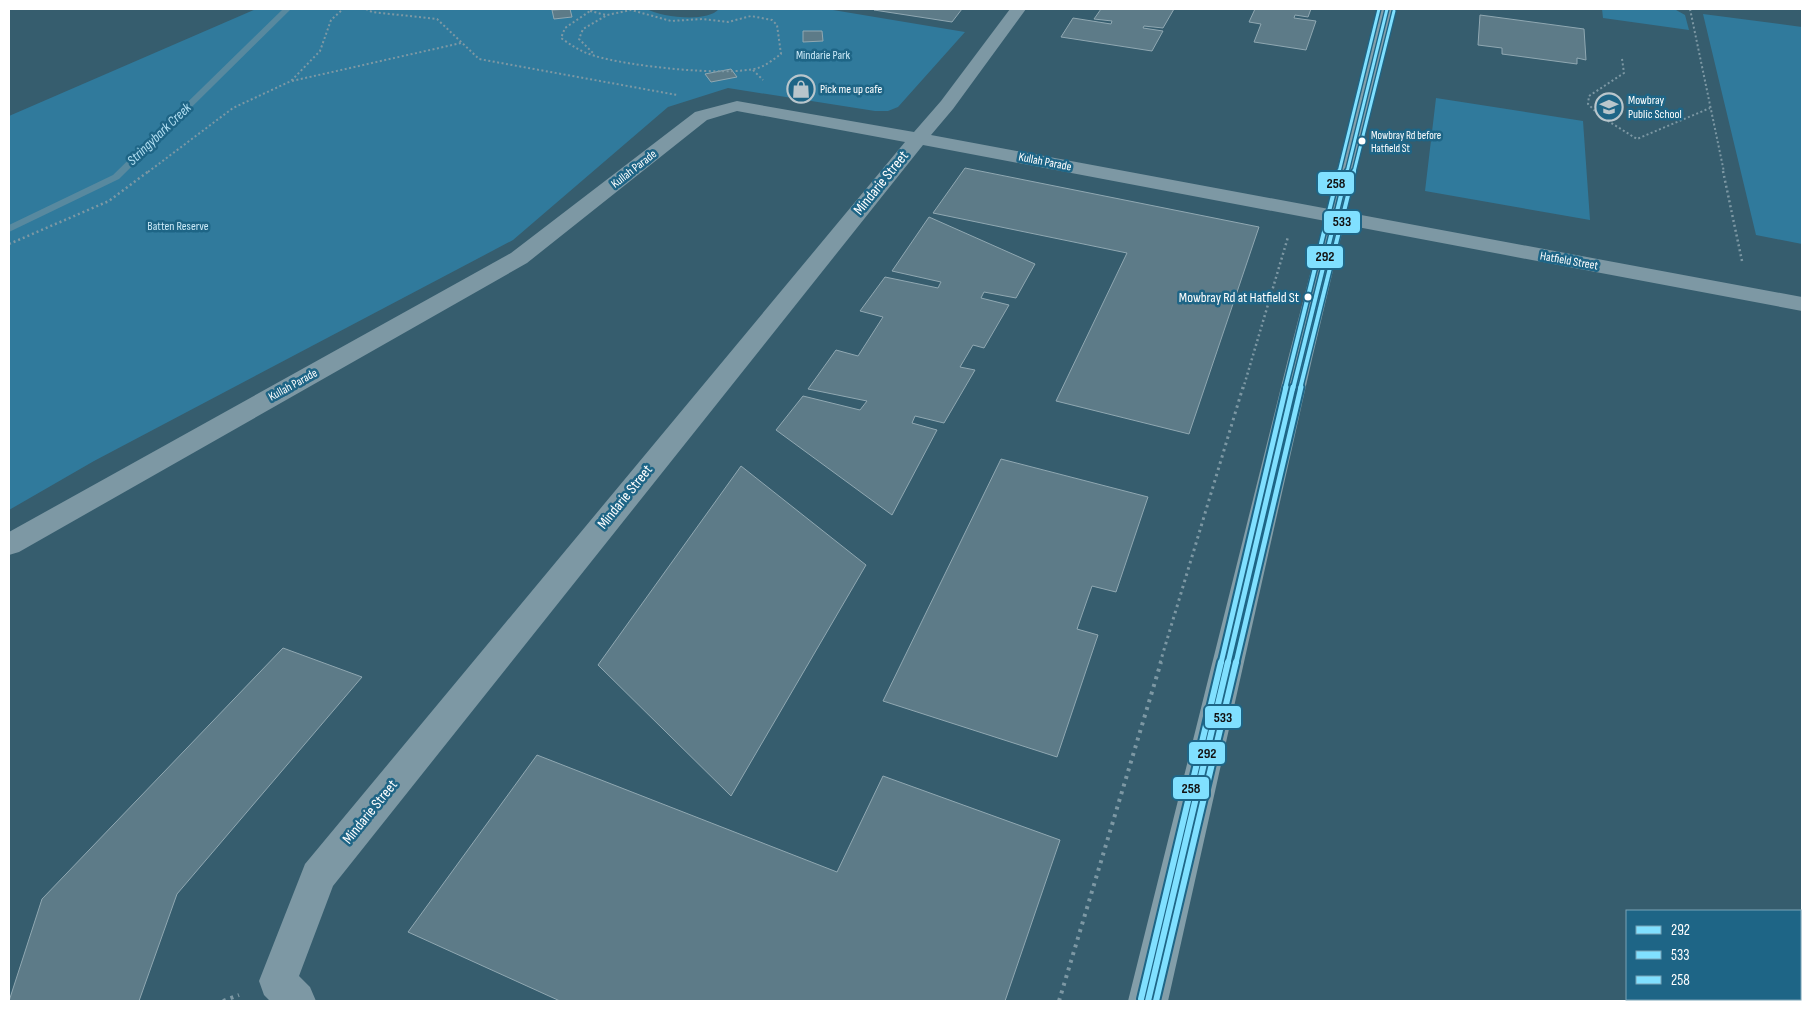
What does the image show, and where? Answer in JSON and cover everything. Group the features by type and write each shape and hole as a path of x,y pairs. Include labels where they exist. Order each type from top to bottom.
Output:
{"main road":[{"path":"1148,1001 1387,9"}],"street":[{"name":"Mindarie Street","path":"296,1001 278,981 318,876 917,138 947,105 1018,9"},
{"name":"Kullah Parade","path":"9,546 519,258 701,116 737,106 1336,216"},
{"name":"Hatfield Street","path":"1336,216 1419,234 1802,304"}],"path":[{"path":"291,81 320,51 331,20 343,9"},
{"path":"366,9 372,12 438,19 479,59 684,96"},
{"path":"593,9 565,28 561,38 567,45 594,54 643,65 702,70 752,70 769,64 782,54 777,25 772,20 751,16 728,22 702,19 671,21 631,10 607,15 583,29 580,39 594,54"},
{"path":"640,12 643,9"},
{"path":"1690,9 1749,294"},
{"path":"589,10 607,15"},
{"path":"9,244 109,201 232,108 291,81 462,42"},
{"path":"1622,59 1624,73 1589,96 1588,104 1600,116 1637,139 1710,108"},
{"path":"1059,1001 1289,236 1283,229"}],"green space":[{"name":"Batten Reserve","path":"256,9 647,9 673,16 695,17 705,16 719,9 827,9 965,32 898,107 888,111 875,111 728,88 668,107 513,240 94,461 9,510 9,116"},
{"path":"1602,9 1676,10 1685,15 1689,30 1603,18"},
{"path":"1703,14 1802,27 1802,244 1756,235"},
{"path":"1436,98 1583,121 1590,220 1425,191"}],"building":[{"path":"570,9 572,17 554,19 552,10"},
{"path":"962,9 952,22 874,10"},
{"path":"1101,9 1174,9 1163,28 1144,26 1143,28 1163,31 1152,51 1061,37 1073,18 1111,24 1112,21 1094,19"},
{"path":"1255,9 1311,9 1308,17 1295,15 1294,18 1316,21 1306,50 1254,42 1261,24 1249,22"},
{"path":"1480,15 1584,29 1586,60 1577,58 1577,64 1502,54 1502,48 1478,45"},
{"path":"803,31 822,31 823,41 803,42"},
{"path":"731,69 737,77 711,82 705,74"},
{"path":"965,168 1259,227 1189,434 1056,401 1127,253 933,213"},
{"path":"929,217 1035,264 1016,298 984,292 981,298 1009,305 984,348 973,345 960,367 975,370 944,423 915,416 912,423 937,430 892,515 776,430 803,396 860,410 867,401 808,389 836,350 858,356 883,317 860,311 885,277 938,288 941,282 892,271"},
{"path":"1001,459 1148,497 1116,592 1092,586 1077,629 1098,635 1057,757 883,701"},
{"path":"741,466 866,565 731,796 598,665"},
{"path":"283,648 362,677 177,894 139,1001 9,1001 42,899"},
{"path":"537,755 837,872 883,776 1060,840 1005,1001 560,1001 408,932"}],"waterway":[{"name":"Stringybark Creek","path":"9,229 116,177 287,9"}],"transit line":[{"name":"258","path":"1141,999 1293,357 1379,9"},
{"name":"292","path":"1148,1001 1300,359 1387,9"},
{"name":"533","path":"1156,1001 1307,361 1394,11"}],"place":[{"name":"Pick me up cafe","path":"801,89"},
{"name":"Mowbray Public School","path":"1609,107"},
{"name":"Mowbray Rd before Hatfield St","path":"1362,141"},
{"name":"Mowbray Rd at Hatfield St","path":"1308,297"}],"park label":[{"name":"Mindarie Park","path":"823,55"}]}
